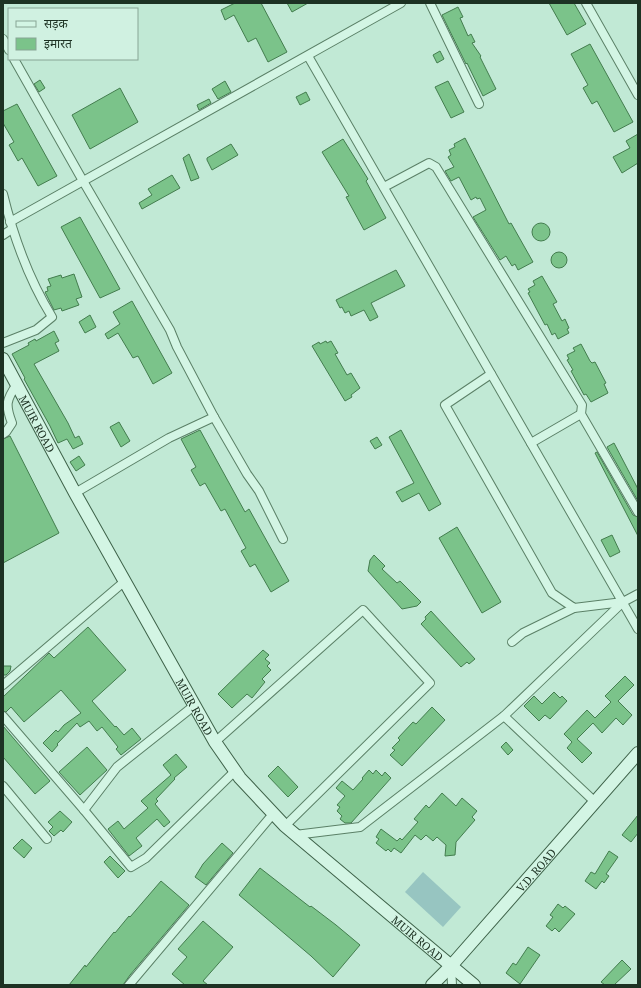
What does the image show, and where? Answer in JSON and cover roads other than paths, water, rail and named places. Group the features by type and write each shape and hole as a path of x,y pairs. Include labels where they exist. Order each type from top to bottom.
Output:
{"main road":[{"name":"MUIR ROAD","path":"3,359 215,742 235,771 284,826 474,985"},
{"name":"V.D. ROAD","path":"432,985 452,966 638,753"}],"street":[{"path":"3,235 11,226 83,181 401,3"},
{"path":"430,3 478,104"},
{"path":"586,3 638,95"},
{"path":"3,39 8,48"},
{"path":"308,56 638,629"},
{"path":"15,60 170,330 177,347 214,417 247,474 259,491 283,539"},
{"path":"384,187 429,163 436,168 582,405 581,414 638,512"},
{"path":"3,194 11,226 29,275 52,317 36,330 3,343"},
{"path":"491,374 445,405 552,593 574,608"},
{"path":"3,434 12,423 6,407 10,394 17,384"},
{"path":"531,443 581,414"},
{"path":"76,493 169,438 214,417"},
{"path":"3,685 125,581"},
{"path":"295,835 360,827 504,716 623,602 638,594"},
{"path":"512,642 523,634 574,608 623,602"},
{"path":"215,742 363,610 430,683 284,826"},
{"path":"84,810 117,767 195,705"},
{"path":"3,716 84,810 130,867 146,858 235,771"},
{"path":"504,716 595,802"},
{"path":"3,787 47,839"},
{"path":"129,985 273,814"},
{"path":"452,966 452,985"}]}
